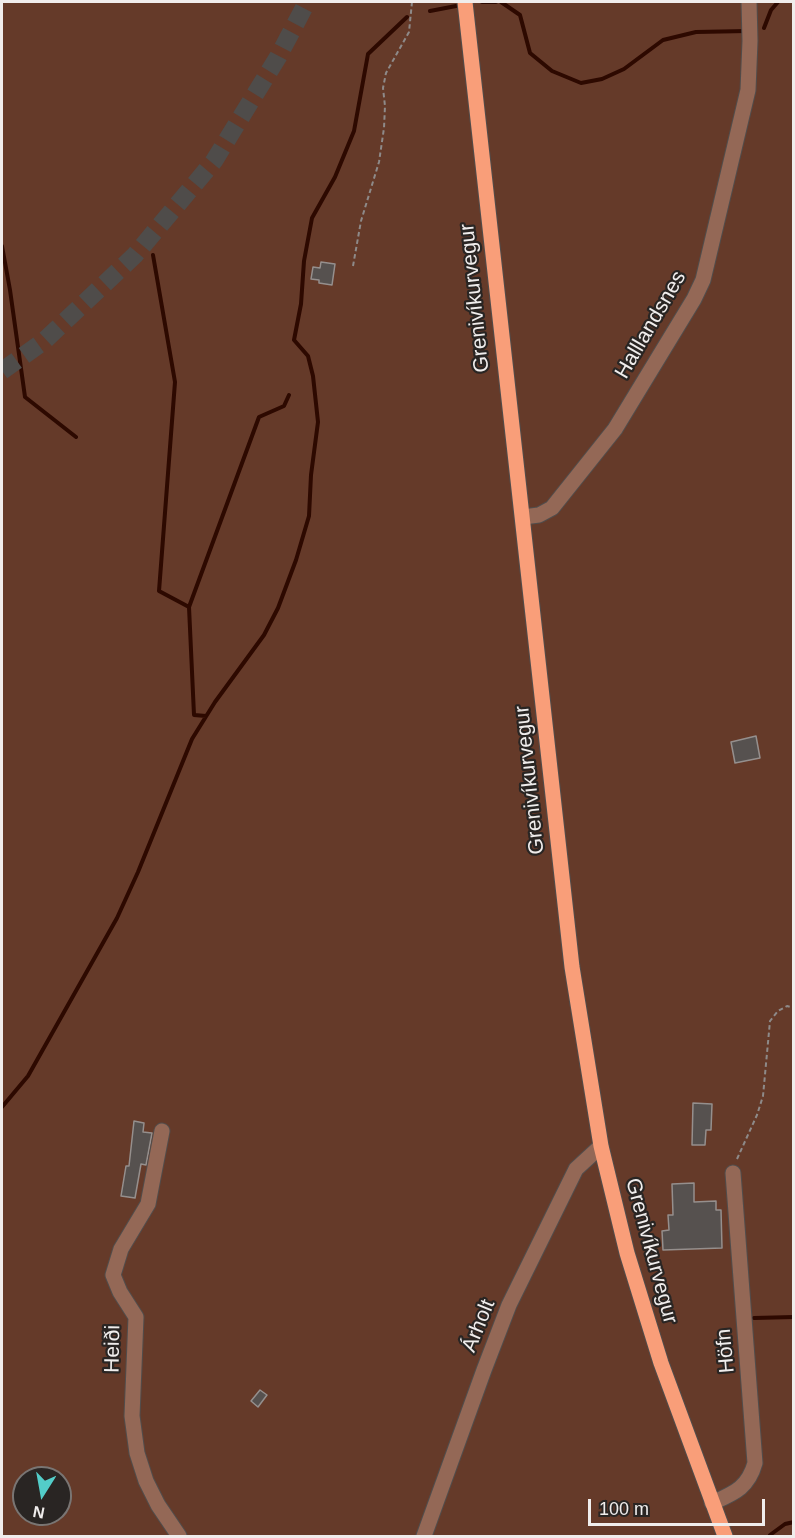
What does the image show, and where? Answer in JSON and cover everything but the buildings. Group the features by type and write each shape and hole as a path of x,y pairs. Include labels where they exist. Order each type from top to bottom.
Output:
{"main road":[{"name":"Grenivíkurvegur","path":"465,2 572,967 601,1146 627,1253 661,1363 725,1536"}],"street":[{"name":"Halllandsnes","path":"523,517 539,515 552,508 615,429 694,299 703,280 748,90 749,2"},
{"name":"Heiði","path":"162,1131 148,1204 121,1249 113,1275 120,1292 136,1317 132,1416 137,1453 150,1489 179,1536"},
{"name":"Árholt","path":"424,1536 509,1305 576,1169 601,1146"},
{"name":"Höfn","path":"712,1503 736,1493 748,1480 755,1463 733,1173"}],"path":[{"path":"353,266 361,221 384,128 383,88 386,73 409,32 412,2"},
{"path":"733,1173 763,1096 770,1021 778,1011 787,1006 794,1008"}],"shaded area":[{"path":"2,2 793,2 793,1536 2,1536"}],"waterway":[{"path":"482,2 496,2"},
{"path":"501,2 520,15 530,53 552,71 581,83 602,79 624,69 663,40 696,32 747,31"},
{"path":"764,28 771,10 778,2"},
{"path":"430,11 456,6"},
{"path":"2,1107 28,1076 117,918 192,739 215,702 264,635 278,608 296,560 309,516 311,475 318,422 313,376 308,356 294,340 312,218 335,177 354,131 368,54 407,17"},
{"path":"2,246 25,397 76,437"},
{"path":"153,255 175,382 159,591 189,607"},
{"path":"206,716 194,715 189,607 259,417 284,406 289,395"},
{"path":"754,1318 794,1317"},
{"path":"770,1535 785,1524 794,1522"}],"tunnel":[{"path":"2,371 44,341 135,255 214,161 278,57 307,2"}]}
